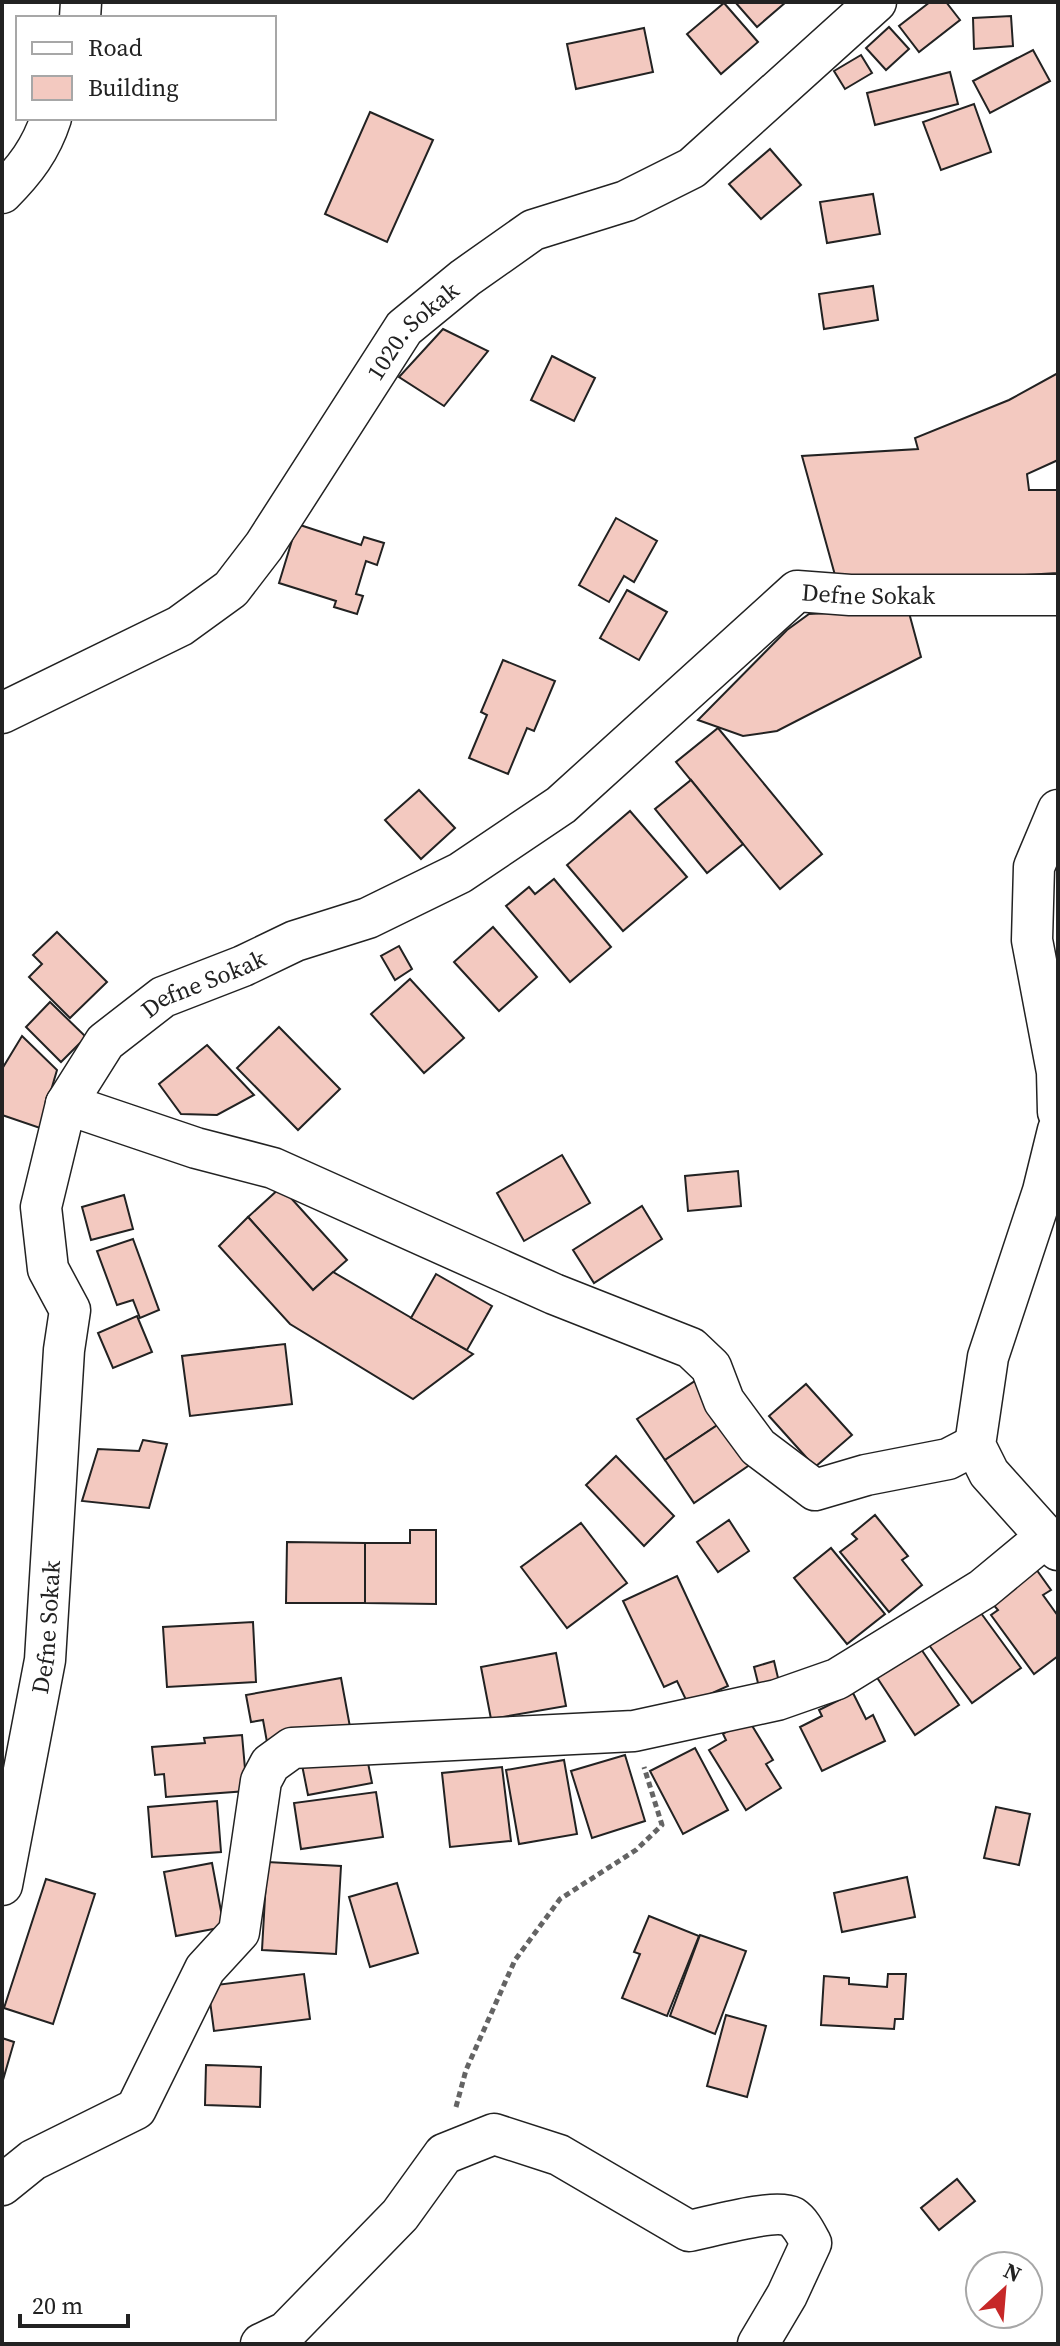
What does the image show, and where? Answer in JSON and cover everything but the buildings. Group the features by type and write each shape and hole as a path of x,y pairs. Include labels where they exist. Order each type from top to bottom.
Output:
{"street":[{"name":"1020. Sokak","path":"2,713 180,626 231,589 264,546 404,328 465,278 533,230 626,201 692,168 876,2"},
{"path":"2,193 28,168 45,138 50,120"},
{"name":"Defne Sokak","path":"2,1885 45,1660 64,1350 70,1310 48,1269 41,1207 66,1104 105,1042 163,997 243,966 295,941 368,918 460,873 561,805 797,591 850,595 1058,595"},
{"path":"1058,810 1034,867 1032,940 1057,1072 1058,1112"},
{"path":"66,1104 196,1148 273,1168 554,1294 691,1348 711,1367 724,1401 758,1447 815,1490 866,1475 948,1459 975,1445"},
{"path":"2,2185 33,2160 136,2109 205,1969 239,1932 261,1781 270,1764 292,1748 634,1731 777,1700 837,1679 1053,1543 989,1473 975,1445 988,1357 1043,1191 1058,1130"},
{"path":"261,2344 286,2332 400,2215 444,2154 494,2134 559,2155 689,2231 774,2215 790,2216 811,2243 787,2295 758,2344"}],"path":[{"path":"444,2154 466,2070 515,1960 560,1899 636,1850 662,1825 634,1731"}]}
